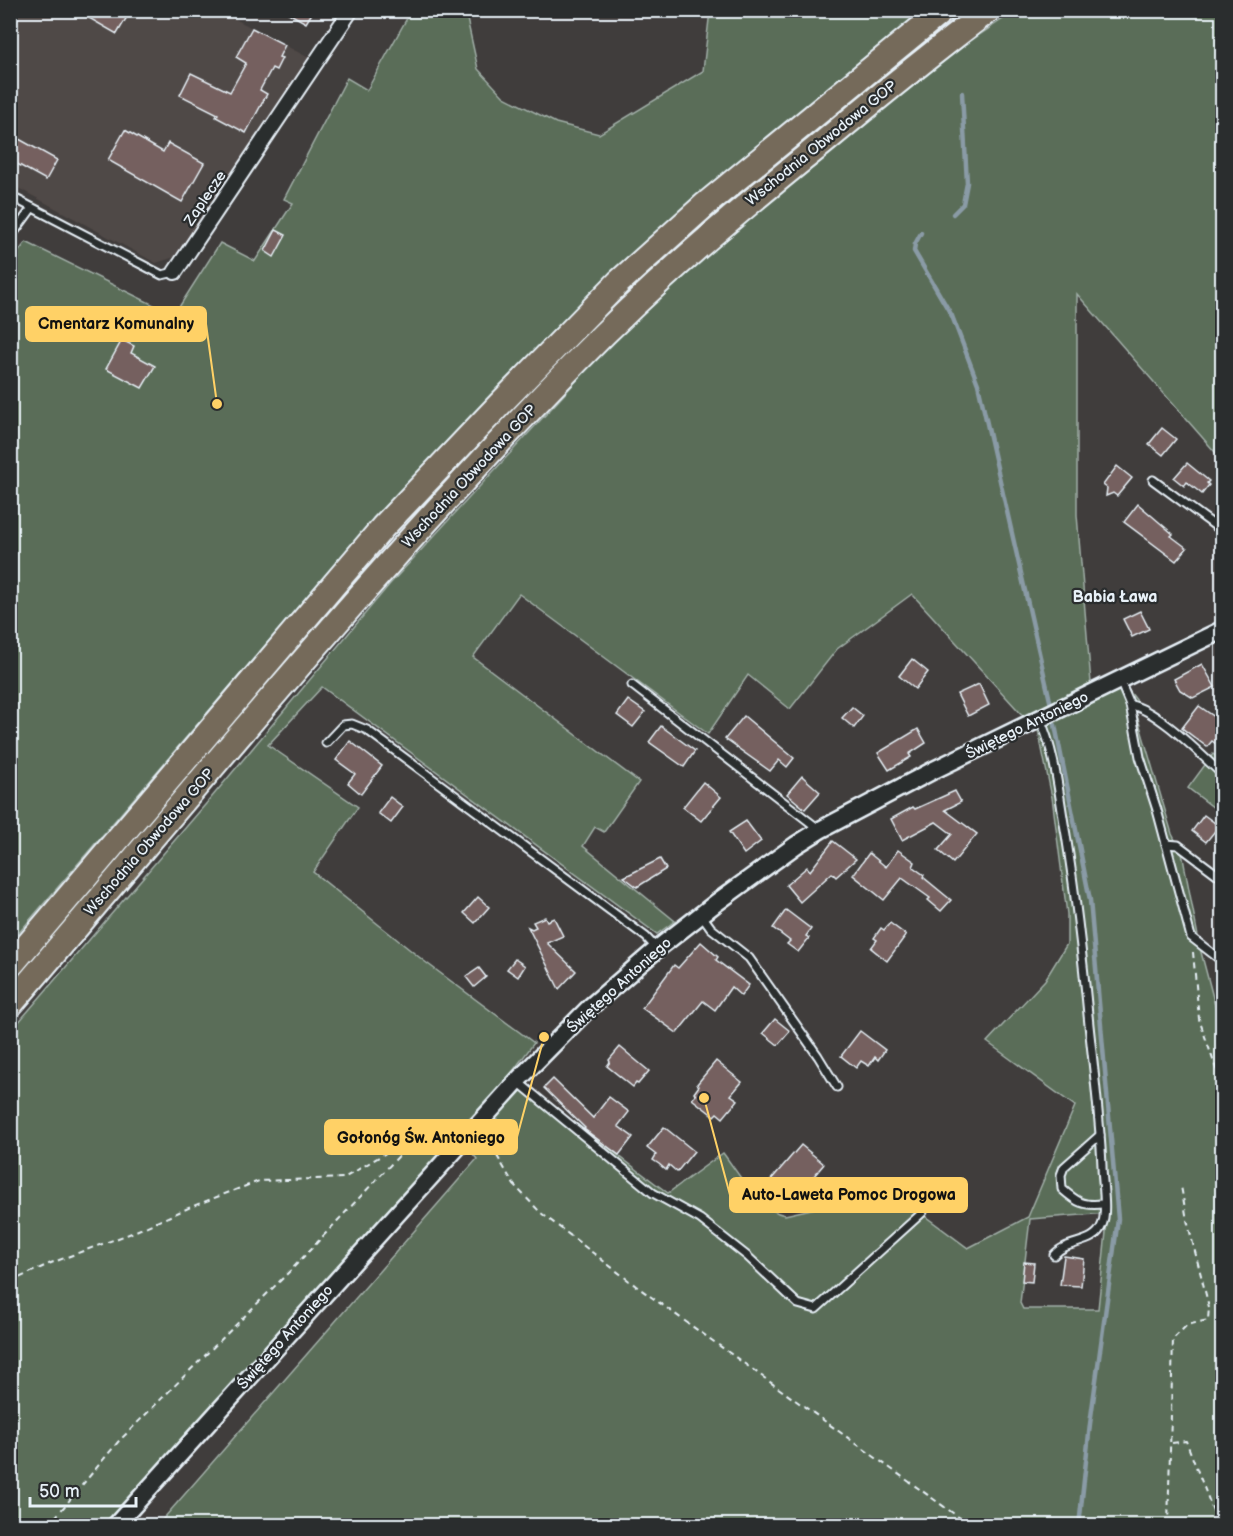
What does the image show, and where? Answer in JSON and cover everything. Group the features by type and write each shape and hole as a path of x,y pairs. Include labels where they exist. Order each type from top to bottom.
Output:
{"highway":[{"name":"Wschodnia Obwodowa GOP","path":"10,966 383,527 619,282 706,204 944,10"},
{"name":"Wschodnia Obwodowa GOP","path":"10,1005 397,553 578,360 700,245 923,60 989,10"}],"street":[{"name":"Zaplecze","path":"175,272 351,10"},
{"name":"Świętego Antoniego","path":"115,1526 516,1081 590,1007 657,949 796,844 820,830 934,770 1222,630"}],"lane":[{"name":"Zaplecze","path":"10,196 162,274 175,272"},
{"path":"10,238 32,208"},
{"path":"1153,480 1222,531"},
{"path":"1120,681 1130,705 1140,757 1191,938 1222,961"},
{"path":"632,685 820,830"},
{"path":"1130,705 1152,714 1201,752 1222,774"},
{"path":"1040,719 1046,732 1072,870 1080,929 1100,1135 1104,1223 1091,1239 1058,1250 1054,1255"},
{"path":"326,742 343,725 352,724 367,730 646,937 657,949"},
{"path":"1166,844 1178,845 1222,878"},
{"path":"701,914 711,928 749,958 837,1087"},
{"path":"516,1081 653,1193 700,1219 747,1256 798,1304 816,1310 923,1212"},
{"path":"1100,1135 1064,1167 1061,1175 1062,1189 1075,1200 1087,1206 1103,1204"}],"path":[{"path":"1191,938 1199,1019 1222,1086"},
{"path":"10,1282 51,1263 259,1181 344,1178 394,1148 452,1129 472,1131 493,1149 514,1185 541,1213 636,1286 970,1526"},
{"path":"48,1526 118,1442 292,1269 412,1142"},
{"path":"1168,1526 1173,1338 1187,1325 1208,1320 1209,1307 1189,1231 1181,1186"},
{"path":"1170,1443 1186,1441 1219,1526"}],"shaded area":[{"path":"10,11 220,11 311,59 178,256 156,263 11,184"}],"green space":[{"path":"411,11 469,11 467,19 478,69 504,97 556,123 599,134 703,71 710,11 794,11 804,17 820,11 921,11 650,239 545,339 397,495 321,580 11,942 10,263 26,242 174,315 220,243 255,261 293,203 284,199 347,78 367,90"},
{"path":"1015,11 1222,11 1222,460 1077,294 1077,515 1091,683 1026,719 912,594 837,649 790,709 748,675 708,734 519,594 473,657 639,782 604,832 595,827 583,846 675,921 657,934 322,687 268,745 358,807 313,872 424,961 534,1043 498,1091 105,1525 11,1526 11,1031 211,798 389,585 614,340 727,236 825,158 935,65"},
{"path":"1126,687 1137,701 1136,712 1172,834 1182,853 1201,952 1222,1026 1222,1525 157,1526 477,1159 468,1148 524,1084 668,1193 723,1153 758,1199 775,1212 785,1215 891,1191 968,1248 1028,1217 1075,1106 987,1042 1045,980 1067,944 1067,914 1052,797 1038,730","holes":["1108,1213 1098,1309 1023,1309 1020,1303 1030,1219"]},
{"path":"1213,754 1222,761 1222,814 1188,788"}],"building":[{"path":"93,10 131,10 117,34 89,18"},
{"path":"283,10 314,10 306,23"},
{"path":"252,28 285,45 276,70 272,68 260,90 267,94 246,133 216,117 218,114 180,95 191,73 230,92 246,63 236,57"},
{"path":"125,130 163,152 168,143 204,163 182,202 108,160"},
{"path":"10,134 57,160 46,180 10,160"},
{"path":"276,230 286,235 274,257 265,251"},
{"path":"122,340 134,346 131,353 155,366 142,388 106,369"},
{"path":"1162,428 1176,439 1163,455 1149,444"},
{"path":"1187,463 1209,481 1207,483 1209,485 1202,494 1187,482 1184,486 1174,478"},
{"path":"1117,466 1132,478 1117,496 1113,493 1106,496 1107,488 1103,485"},
{"path":"1138,504 1187,548 1176,561 1124,522"},
{"path":"1140,611 1149,629 1132,637 1123,619"},
{"path":"912,659 928,672 915,689 899,676"},
{"path":"1202,664 1215,687 1193,698 1180,690 1174,679"},
{"path":"979,684 989,705 968,716 957,694"},
{"path":"628,700 645,712 633,727 617,715"},
{"path":"1199,706 1222,722 1222,734 1216,744 1212,741 1207,747 1182,728"},
{"path":"852,707 863,716 854,728 842,718"},
{"path":"744,716 794,758 787,767 779,760 770,771 725,739"},
{"path":"661,726 695,751 684,767 649,742"},
{"path":"918,729 926,743 909,754 911,757 889,770 878,753"},
{"path":"350,741 382,766 361,794 348,783 355,774 336,760"},
{"path":"802,776 820,792 805,809 787,794"},
{"path":"703,782 721,797 701,821 683,807"},
{"path":"955,791 961,802 945,810 977,834 953,863 938,850 952,834 936,822 902,840 891,819 913,807 915,809"},
{"path":"390,797 403,807 391,823 378,813"},
{"path":"1204,815 1219,826 1206,842 1192,831"},
{"path":"746,821 761,841 744,854 729,832"},
{"path":"833,841 856,859 836,877 832,873 800,902 786,885 807,867 810,871"},
{"path":"898,850 915,862 913,867 951,900 941,911 928,900 930,898 902,878 884,900 853,875 869,853 886,867"},
{"path":"660,859 666,869 637,887 624,877"},
{"path":"478,897 489,907 475,923 464,913"},
{"path":"786,910 811,929 806,936 809,938 798,952 787,944 790,941 773,928"},
{"path":"545,917 547,921 554,918 563,936 547,943 576,971 559,989 528,927 532,929 536,927 533,922"},
{"path":"890,923 906,935 887,961 871,948 881,928 884,930"},
{"path":"701,942 718,957 716,960 749,985 741,996 731,987 715,1010 703,1001 677,1033 642,1008 674,965 678,968"},
{"path":"515,959 525,966 518,977 507,969"},
{"path":"479,968 486,977 474,987 466,977"},
{"path":"775,1019 790,1031 778,1045 763,1033"},
{"path":"860,1031 885,1050 878,1060 875,1057 869,1066 861,1061 856,1068 841,1056"},
{"path":"620,1047 649,1071 633,1087 607,1066"},
{"path":"716,1061 742,1082 731,1095 738,1100 723,1118 717,1113 714,1116 692,1099 699,1086 697,1084"},
{"path":"553,1079 593,1118 609,1097 629,1112 618,1126 633,1137 619,1155 584,1129 544,1088"},
{"path":"664,1127 694,1151 677,1172 669,1165 666,1170 653,1160 656,1155 647,1148"},
{"path":"801,1145 824,1164 792,1202 769,1182"},
{"path":"1064,1256 1084,1259 1081,1286 1060,1285"},
{"path":"1024,1262 1034,1263 1032,1282 1022,1281"}],"waterway":[{"path":"953,214 963,204 967,183 962,93"},
{"path":"921,233 914,251 952,316 978,384 1051,705"},
{"path":"1055,725 1090,900 1118,1219 1090,1424 1079,1526"}],"place":[{"name":"Cmentarz Komunalny","path":"217,404"},
{"name":"Gołonóg Św. Antoniego","path":"544,1037"},
{"name":"Auto-Laweta Pomoc Drogowa","path":"704,1098"}],"district":[{"name":"Babia Ława","path":"1115,596"}]}
